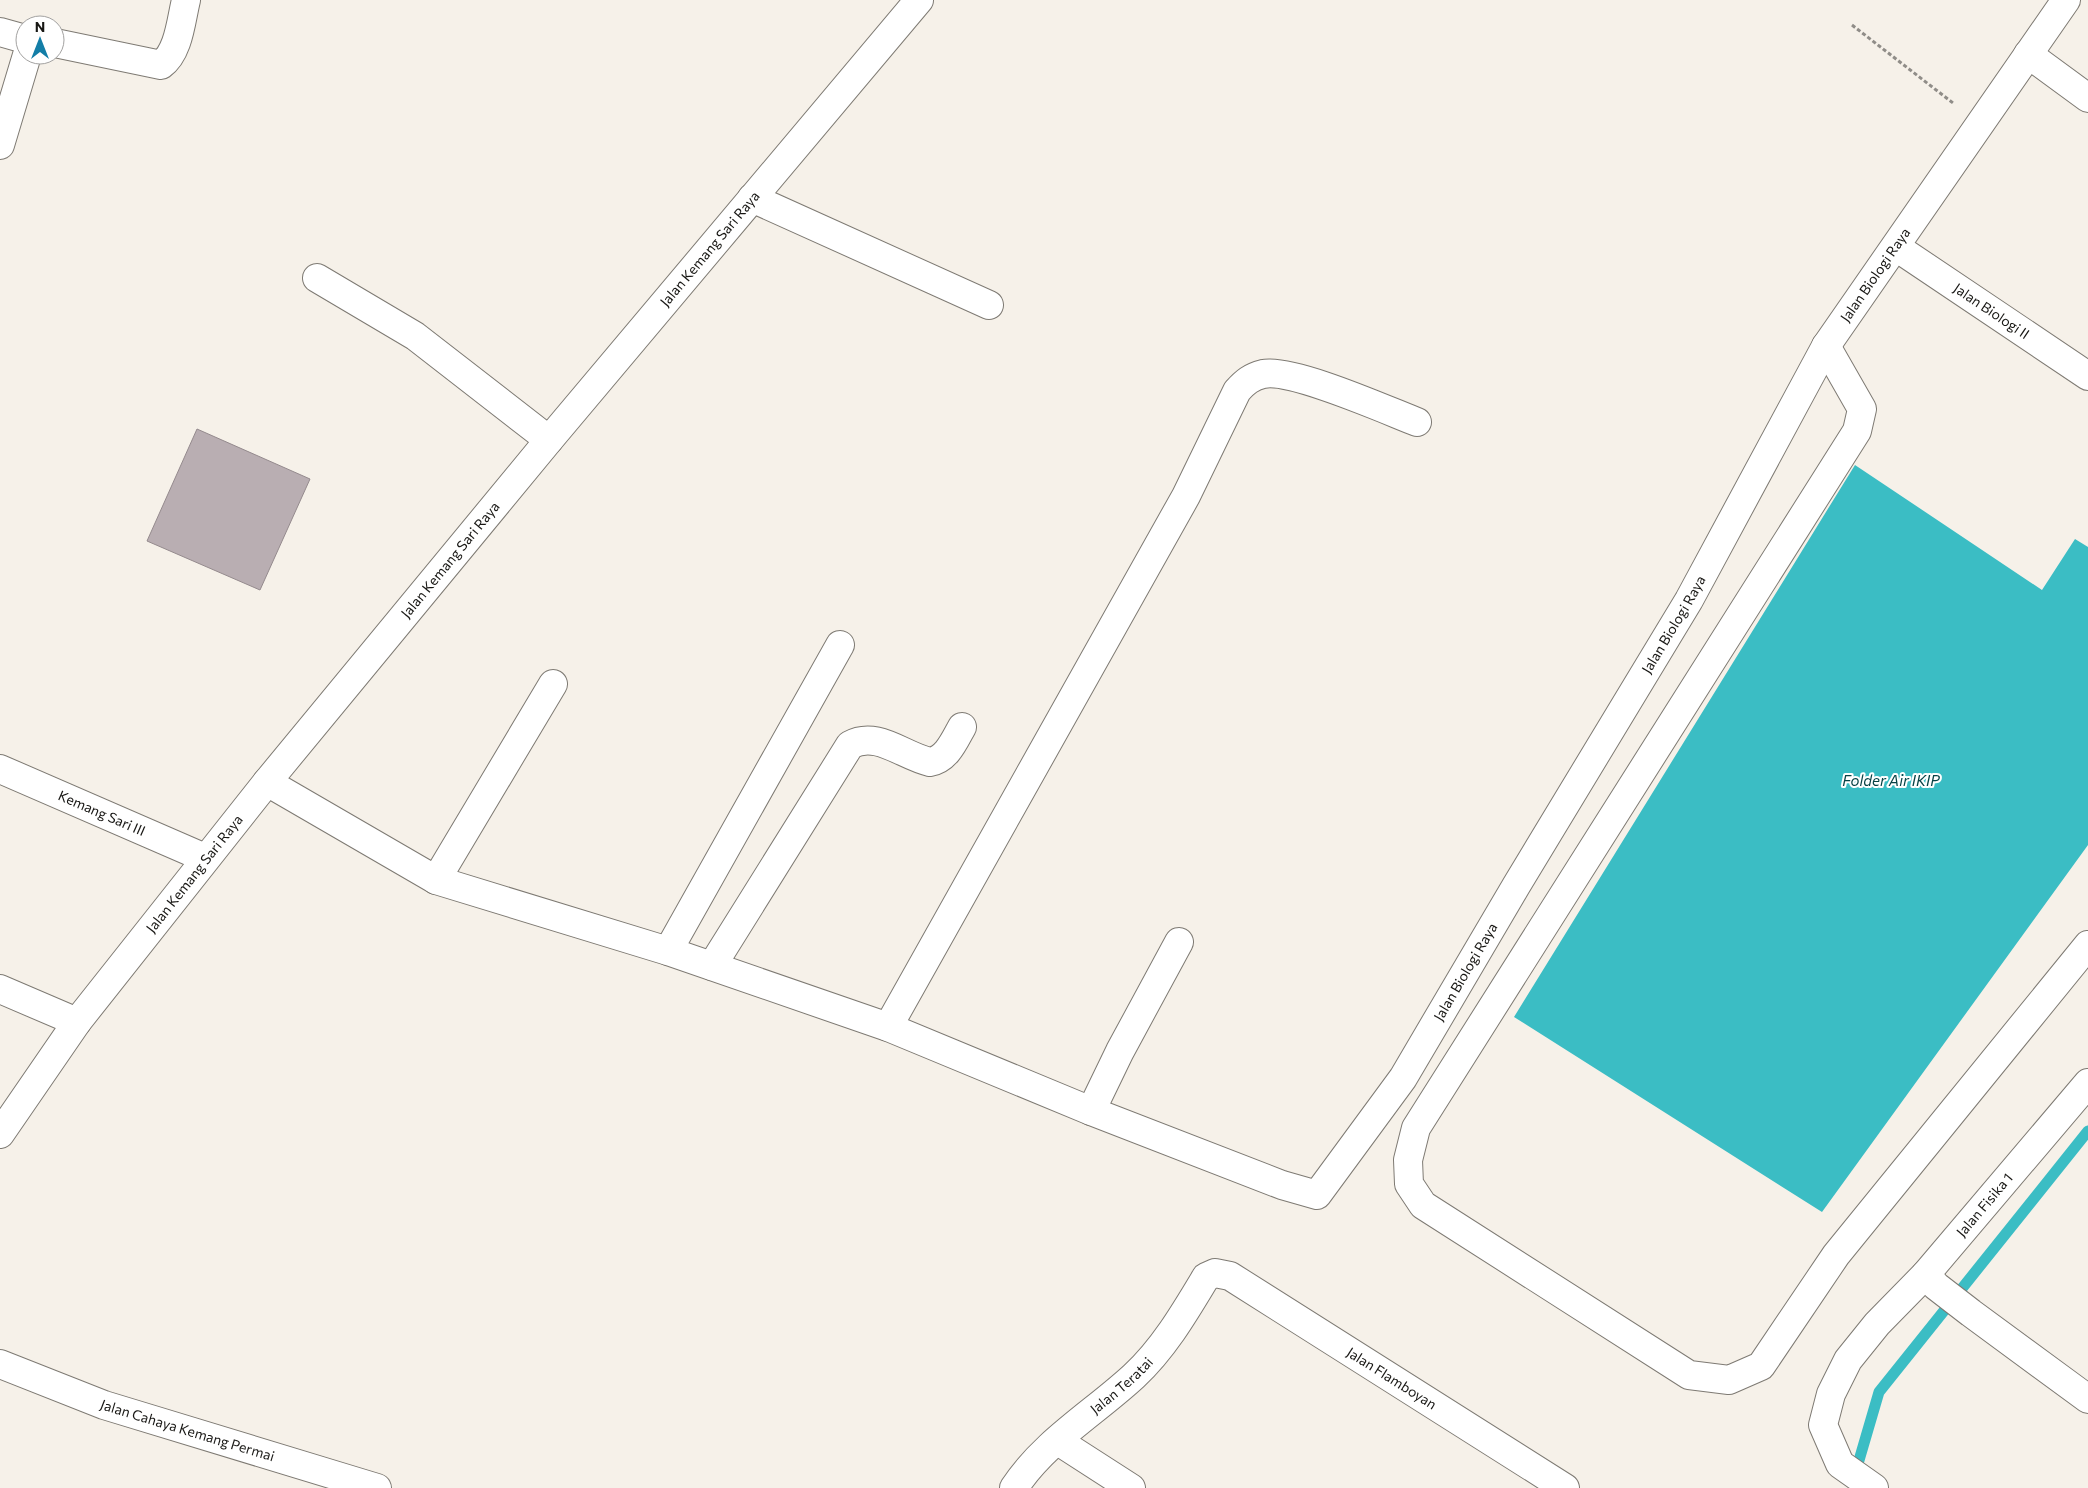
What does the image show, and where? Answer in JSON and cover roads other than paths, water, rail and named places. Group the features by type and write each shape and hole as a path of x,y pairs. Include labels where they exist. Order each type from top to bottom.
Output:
{"street":[{"path":"65,45 162,65 170,59 186,0"},
{"name":"Jalan Kemang Sari Raya","path":"0,1134 77,1022 205,858 549,440 919,0"},
{"name":"Jalan Biologi Raya","path":"1091,1111 1282,1185 1317,1195 1403,1078 1516,886 1689,600 1826,346 2066,0"},
{"path":"0,32 15,36"},
{"path":"2028,54 2088,98"},
{"path":"0,145 24,65"},
{"path":"752,198 989,305"},
{"name":"Jalan Biologi II","path":"1896,247 2088,376"},
{"path":"317,278 415,336 549,440"},
{"path":"1826,346 1862,409 1857,431 1416,1128 1408,1160 1409,1184 1423,1205 1689,1375 1729,1380 1761,1366 1836,1255 2088,945"},
{"path":"888,1028 1186,496 1237,390 1250,378 1265,374 1291,377 1326,387 1418,422"},
{"path":"668,951 840,645"},
{"path":"436,880 553,684"},
{"path":"712,966 737,929 850,745 860,740 877,740 922,760 938,760 946,754 962,727"},
{"name":"Kemang Sari III","path":"0,769 205,858"},
{"path":"267,782 436,880 668,951 888,1028 1091,1111 1120,1051 1179,942"},
{"path":"0,989 77,1022"},
{"name":"Jalan Fisika 1","path":"1872,1487 1840,1464 1823,1425 1831,1394 1848,1360 1877,1324 1931,1280 2085,1102"},
{"name":"Jalan Teratai","path":"1014,1488 1027,1468 1135,1375 1173,1331 1206,1277 1215,1273"},
{"name":"Jalan Flamboyan","path":"1215,1273 1230,1276 1565,1488"},
{"path":"1931,1280 1971,1313 2088,1399"},
{"name":"Jalan Cahaya Kemang Permai","path":"0,1364 104,1405 377,1488"},
{"path":"1058,1440 1131,1488"}],"water":[{"name":"Folder Air IKIP","path":"1855,465 2042,590 2075,539 2088,547 2088,845 1822,1212 1514,1017"}],"waterway":[{"path":"1855,1474 1879,1392 2088,1131"}]}
